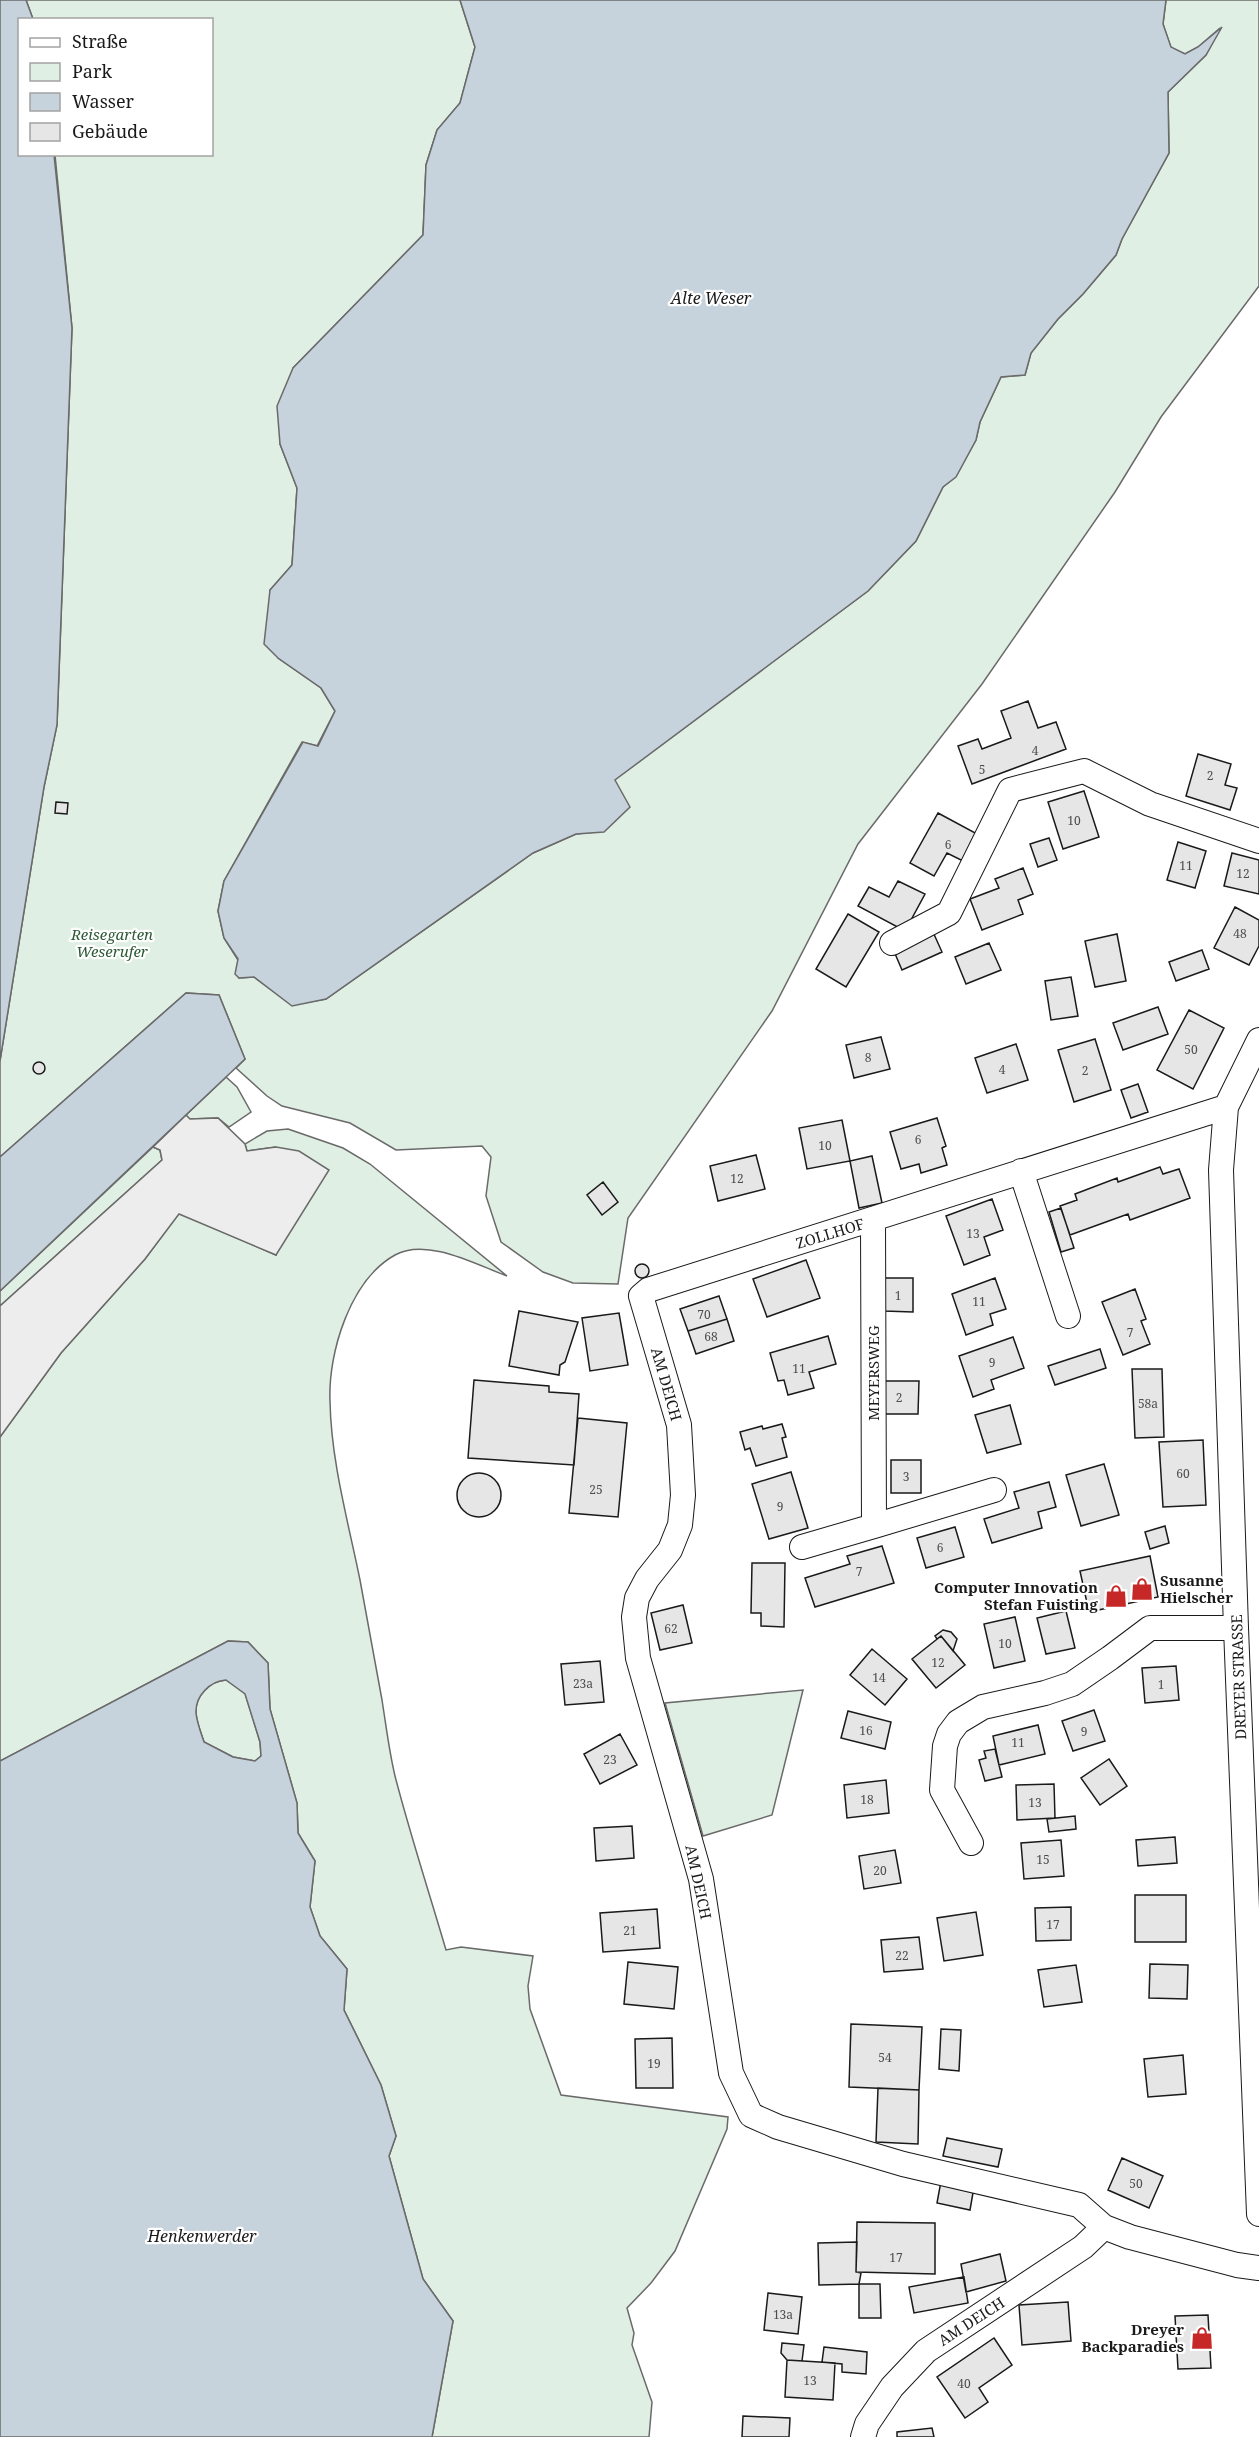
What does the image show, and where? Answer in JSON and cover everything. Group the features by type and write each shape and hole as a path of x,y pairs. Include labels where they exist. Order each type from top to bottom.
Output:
{"street":[{"path":"892,943 949,913 1010,789 1084,771 1149,804 1259,842"},
{"name":"DREYER STRASSE","path":"1259,1040 1226,1107 1221,1170 1259,2214"},
{"name":"ZOLLHOF","path":"641,1296 656,1287 1226,1107"},
{"path":"1021,1171 1068,1316"},
{"name":"MEYERSWEG","path":"873,1220 874,1526"},
{"name":"AM DEICH","path":"641,1296 679,1425 683,1495 680,1525 670,1550 647,1579 637,1598 634,1617 638,1658 701,1879 731,2073 751,2115 778,2127 903,2164 1079,2205 1104,2227 1130,2237 1237,2265 1259,2268"},
{"path":"801,1547 994,1490"},
{"path":"971,1843 942,1790 945,1746 949,1734 958,1722 983,1707 1045,1693 1072,1684 1150,1628 1236,1628"},
{"name":"AM DEICH","path":"863,2437 867,2424 892,2387 926,2351 1083,2247 1104,2227"}],"green space":[{"name":"Reisegarten Weserufer","path":"26,0 460,0 475,47 460,103 437,130 426,165 423,235 293,368 280,444 297,488 292,565 270,590 278,658 321,688 335,711 317,746 302,742 224,881 218,911 224,938 238,960 239,978 254,977 292,1005 326,999 533,853 576,834 604,831 614,780 868,591 916,541 943,487 956,476 976,440 980,422 1001,377 1025,375 1031,353 1058,319 1116,255 1122,239 1169,153 1168,92 1206,55 1220,28 1198,47 1185,54 1171,48 1163,24 1166,0 1259,0 1259,286 1161,417 1115,492 982,684 858,844 772,1011 628,1218 618,1284 573,1283 543,1272 501,1242 486,1196 491,1157 482,1146 396,1150 350,1123 282,1106 267,1096 236,1068 245,1059 219,995 186,993 0,1157 0,1061 44,787 57,725 72,328 55,156 213,156 213,18 33,18"},
{"path":"226,1077 237,1087 251,1112 229,1127 218,1118 189,1119 186,1115"},
{"path":"288,1129 343,1148 370,1164 507,1276 452,1255 422,1249 408,1250 395,1255 379,1266 354,1300 338,1340 330,1382 333,1446 360,1580 393,1767 446,1950 461,1947 533,1956 528,1986 530,2009 561,2095 728,2117 727,2129 675,2251 651,2283 627,2308 634,2333 632,2345 652,2402 649,2437 432,2437 453,2321 423,2279 389,2156 396,2136 381,2085 344,2010 347,1969 320,1936 310,1907 315,1861 298,1833 297,1803 270,1709 268,1663 248,1642 228,1641 0,1761 0,1437 61,1353 145,1259 179,1213 276,1255 275,1147 247,1151 245,1144 267,1131"},
{"path":"153,1147 160,1150 162,1160 0,1306 0,1291"},
{"path":"226,1680 245,1693 260,1742 261,1756 255,1761 233,1757 204,1742 197,1717 198,1701 209,1686"},
{"path":"803,1690 772,1815 703,1836 665,1703"}],"shaded area":[{"path":"186,1115 190,1119 218,1118 245,1144 247,1151 276,1147 299,1151 329,1170 276,1255 179,1214 145,1259 61,1353 0,1437 0,1306 162,1160 160,1150 153,1147"}],"water":[{"path":"0,0 26,0 33,18 18,18 18,156 54,156 72,328 57,725 44,787 0,1061"},
{"name":"Alte Weser","path":"460,0 1166,0 1163,24 1171,47 1185,54 1198,47 1222,27 1206,55 1168,92 1169,153 1122,239 1116,255 1058,319 1031,353 1025,375 1001,377 980,422 976,440 956,477 943,487 916,541 868,591 615,780 630,807 604,832 576,834 533,853 326,999 292,1006 254,977 239,978 235,974 238,959 224,938 218,911 224,881 303,742 318,746 335,711 321,688 278,658 264,644 270,590 292,565 297,488 280,444 277,406 293,368 423,235 426,165 437,130 460,103 475,47"},
{"path":"186,993 219,995 245,1059 0,1291 0,1157"},
{"name":"Henkenwerder","path":"228,1641 248,1642 268,1663 270,1709 297,1803 298,1833 315,1861 310,1907 320,1936 347,1969 344,2010 381,2085 396,2136 389,2156 423,2279 453,2321 432,2437 0,2437 0,1761","holes":["226,1680 245,1694 260,1742 261,1756 255,1761 233,1757 204,1742 197,1717 198,1701 205,1690 214,1683"]}],"building":[{"path":"1028,701 1038,728 1056,722 1066,749 972,784 958,746 978,739 982,749 1011,738 1001,711"},
{"path":"1198,754 1231,764 1225,785 1237,788 1230,810 1186,796"},
{"path":"1084,791 1099,837 1063,849 1048,802"},
{"path":"56,802 68,803 67,814 55,813"},
{"path":"938,813 979,835 965,862 947,853 934,876 910,863"},
{"path":"1049,838 1057,860 1038,867 1030,844"},
{"path":"1178,842 1206,851 1195,888 1167,880"},
{"path":"1232,853 1259,860 1259,894 1224,886"},
{"path":"1023,868 1033,894 1018,900 1023,914 982,930 970,899 999,888 995,879"},
{"path":"898,881 925,894 905,931 858,906 869,887 889,897"},
{"path":"1235,907 1259,920 1259,946 1249,965 1214,948"},
{"path":"848,914 879,932 846,987 816,969"},
{"path":"933,932 942,952 902,970 893,949"},
{"path":"1117,934 1126,981 1095,987 1085,941"},
{"path":"989,943 1001,970 966,984 955,957"},
{"path":"1202,950 1209,969 1176,981 1169,962"},
{"path":"1071,977 1078,1016 1051,1020 1045,981"},
{"path":"1158,1007 1168,1034 1123,1050 1113,1023"},
{"path":"1189,1010 1224,1028 1193,1089 1157,1070"},
{"path":"881,1037 890,1069 854,1078 846,1045"},
{"path":"1095,1039 1111,1090 1074,1102 1058,1050"},
{"path":"1016,1044 1028,1080 987,1093 975,1058"},
{"path":"41,1062 44,1063 44,1073 37,1074 34,1073 33,1066 34,1063"},
{"path":"1138,1084 1148,1112 1131,1118 1121,1090"},
{"path":"937,1118 946,1146 942,1148 947,1165 921,1173 919,1164 901,1169 890,1132"},
{"path":"842,1120 850,1161 807,1169 799,1128"},
{"path":"756,1155 765,1189 718,1201 710,1166"},
{"path":"872,1156 882,1203 859,1208 850,1161"},
{"path":"1160,1167 1163,1174 1179,1169 1190,1198 1130,1220 1128,1214 1070,1235 1060,1206 1077,1200 1075,1194 1117,1178 1118,1182"},
{"path":"603,1182 618,1202 602,1215 587,1195"},
{"path":"992,1199 1003,1230 984,1237 990,1255 964,1265 946,1216"},
{"path":"1061,1208 1074,1248 1061,1252 1049,1212"},
{"path":"806,1260 820,1298 767,1317 753,1279"},
{"path":"642,1264 647,1266 649,1271 647,1276 642,1278 637,1276 635,1271 637,1266"},
{"path":"884,1278 913,1278 913,1312 884,1311"},
{"path":"995,1278 1006,1309 990,1314 993,1325 966,1335 952,1294"},
{"path":"1135,1289 1146,1319 1141,1321 1150,1344 1123,1355 1102,1302"},
{"path":"719,1296 727,1319 688,1331 680,1309"},
{"path":"519,1311 578,1322 565,1362 560,1365 559,1375 509,1366"},
{"path":"619,1313 628,1365 590,1371 582,1318"},
{"path":"727,1319 734,1341 696,1354 688,1331"},
{"path":"828,1336 836,1364 809,1372 814,1388 788,1395 784,1380 778,1381 770,1353"},
{"path":"1013,1337 1024,1368 991,1380 994,1389 973,1397 959,1356"},
{"path":"1100,1349 1106,1368 1055,1385 1048,1366"},
{"path":"1132,1369 1162,1369 1164,1437 1135,1438"},
{"path":"474,1380 549,1386 549,1392 579,1394 574,1465 468,1458"},
{"path":"881,1381 919,1381 918,1414 880,1414"},
{"path":"1010,1405 1021,1444 987,1453 975,1415"},
{"path":"578,1418 627,1423 618,1517 569,1513"},
{"path":"782,1424 786,1437 782,1438 787,1457 756,1466 750,1448 745,1450 740,1432"},
{"path":"1203,1440 1206,1505 1163,1507 1159,1442"},
{"path":"891,1460 921,1460 921,1493 891,1493"},
{"path":"1104,1464 1119,1515 1081,1526 1066,1475"},
{"path":"791,1472 808,1528 769,1539 752,1484"},
{"path":"479,1473 488,1474 495,1479 500,1486 500,1504 495,1511 488,1516 479,1517 470,1516 463,1511 458,1504 457,1495 458,1486 463,1479 470,1474"},
{"path":"1049,1482 1056,1507 1038,1512 1042,1528 992,1543 984,1519 1019,1508 1014,1492"},
{"path":"1165,1526 1169,1543 1150,1549 1145,1532"},
{"path":"955,1527 964,1557 926,1568 917,1538"},
{"path":"882,1546 894,1583 815,1607 805,1578 850,1564 847,1556"},
{"path":"1150,1556 1158,1597 1089,1612 1080,1571"},
{"path":"752,1563 785,1563 784,1627 761,1626 761,1613 751,1613"},
{"path":"683,1605 692,1643 660,1650 651,1613"},
{"path":"1066,1611 1075,1648 1046,1654 1037,1618"},
{"path":"1015,1617 1025,1661 994,1668 984,1624"},
{"path":"943,1630 951,1632 957,1639 953,1651 941,1636 937,1639 935,1636"},
{"path":"941,1636 965,1665 936,1688 912,1659"},
{"path":"872,1649 907,1679 885,1705 850,1675"},
{"path":"600,1661 604,1702 565,1705 561,1664"},
{"path":"1176,1666 1179,1700 1145,1703 1142,1668"},
{"path":"1094,1710 1105,1741 1073,1751 1062,1721"},
{"path":"848,1711 891,1722 885,1749 841,1738"},
{"path":"1038,1725 1045,1754 999,1765 993,1736"},
{"path":"620,1734 637,1765 600,1784 584,1754"},
{"path":"995,1749 1002,1777 985,1781 979,1760 986,1758 984,1751"},
{"path":"1109,1759 1127,1786 1100,1805 1081,1778"},
{"path":"886,1780 889,1813 847,1818 844,1785"},
{"path":"1054,1784 1055,1818 1017,1820 1016,1785"},
{"path":"1075,1816 1076,1829 1049,1832 1047,1819"},
{"path":"632,1826 634,1858 596,1861 594,1828"},
{"path":"1175,1837 1177,1863 1138,1866 1136,1840"},
{"path":"1061,1840 1064,1876 1024,1879 1021,1843"},
{"path":"895,1850 901,1883 864,1889 859,1856"},
{"path":"1135,1895 1186,1895 1186,1942 1135,1942"},
{"path":"1071,1907 1071,1940 1036,1941 1035,1908"},
{"path":"657,1909 660,1948 603,1952 600,1913"},
{"path":"976,1912 983,1955 944,1961 937,1918"},
{"path":"919,1937 923,1969 884,1972 881,1940"},
{"path":"628,1962 678,1967 674,2009 624,2004"},
{"path":"1150,1964 1188,1965 1187,1999 1149,1998"},
{"path":"1076,1965 1082,2002 1044,2007 1038,1970"},
{"path":"851,2024 922,2027 919,2090 849,2087"},
{"path":"941,2029 961,2030 959,2071 939,2069"},
{"path":"672,2038 673,2088 636,2088 635,2039"},
{"path":"1183,2055 1186,2094 1148,2097 1144,2059"},
{"path":"878,2088 919,2090 918,2144 876,2142"},
{"path":"947,2138 1002,2149 998,2167 943,2156"},
{"path":"1122,2158 1163,2176 1149,2208 1108,2190"},
{"path":"941,2181 974,2187 970,2210 937,2203"},
{"path":"857,2222 935,2223 935,2274 856,2272"},
{"path":"857,2242 856,2272 861,2273 859,2284 819,2285 818,2243"},
{"path":"1000,2254 1006,2281 966,2292 961,2264"},
{"path":"964,2277 968,2303 914,2313 909,2287"},
{"path":"859,2284 880,2284 881,2318 859,2318"},
{"path":"768,2293 802,2297 798,2334 764,2330"},
{"path":"1068,2302 1071,2341 1022,2345 1019,2305"},
{"path":"1208,2315 1211,2368 1178,2369 1175,2316"},
{"path":"994,2338 1012,2365 979,2388 988,2402 965,2418 937,2377"},
{"path":"782,2343 804,2345 802,2361 787,2360 781,2353"},
{"path":"824,2347 867,2352 866,2374 842,2372 842,2364 822,2362"},
{"path":"787,2360 835,2363 833,2400 785,2397"},
{"path":"743,2416 790,2418 789,2437 742,2437"},
{"path":"932,2428 934,2437 897,2437 897,2432"}],"place":[{"name":"Susanne Hielscher","path":"1142,1589"},
{"name":"Computer Innovation Stefan Fuisting","path":"1116,1596"},
{"name":"Dreyer Backparadies","path":"1202,2338"}]}
